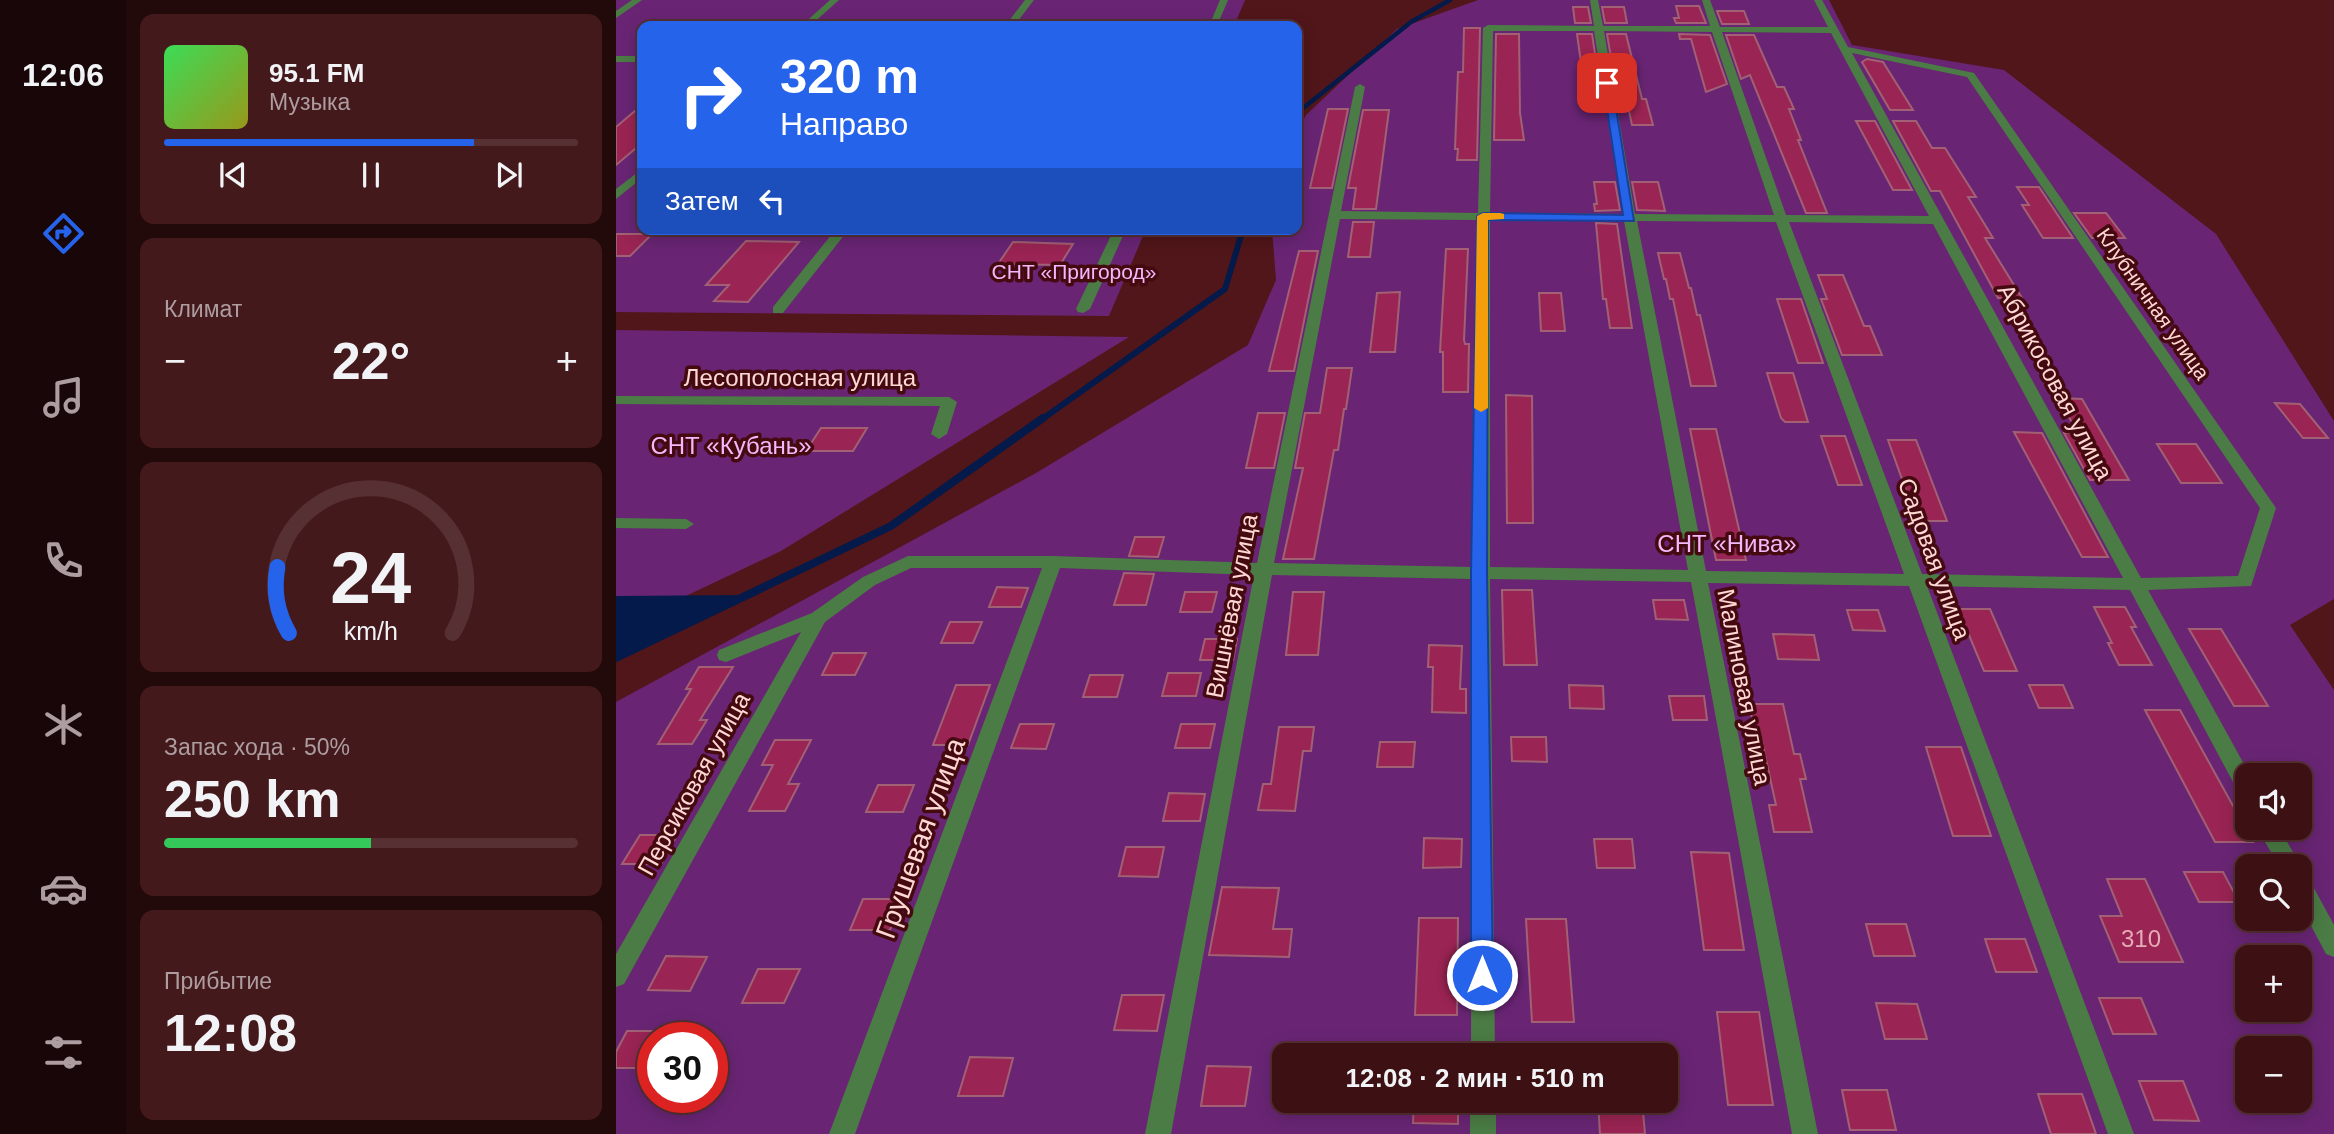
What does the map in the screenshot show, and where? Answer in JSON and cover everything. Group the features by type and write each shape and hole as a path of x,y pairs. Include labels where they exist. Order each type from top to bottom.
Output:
{"street":[{"path":"616,15 638,0"},
{"path":"812,21 835,0"},
{"path":"1013,21 1030,0"},
{"path":"1215,21 1224,0"},
{"name":"Малиновая улица","path":"1594,0 1630,219 1805,1134"},
{"name":"Садовая улица","path":"1706,0 1782,221 2121,1134"},
{"name":"Абрикосовая улица","path":"1818,0 2235,767"},
{"path":"1483,1043 1479,573 1488,28 1835,30"},
{"name":"Клубничная улица","path":"1845,49 1970,75 2268,508 2245,582 2134,584"},
{"path":"616,59 637,59"},
{"name":"Вишнёвая улица","path":"1158,1134 1264,569 1360,87"},
{"path":"616,195 637,176"},
{"path":"1336,215 1782,221 1937,220"},
{"path":"778,310 838,235"},
{"path":"1083,309 1117,235"},
{"name":"Лесополосная улица","path":"616,400 949,402 939,434"},
{"path":"616,523 686,524"},
{"path":"726,655 818,618 869,581 908,562 1054,562 1264,569 2134,584"},
{"name":"Грушевая улица","path":"842,1134 1054,562"},
{"name":"Персиковая улица","path":"616,976 818,618"},
{"path":"2312,906 2334,947"},
{"path":"1483,1113 1483,1134"}],"green space":[{"name":"СНТ «Пригород»","path":"616,0 1245,0 1236,21 637,21 637,235 1143,235 1109,316 616,312"},
{"name":"СНТ «Нива»","path":"1478,0 1829,0 1852,45 2004,70 2216,234 2334,421 2334,599 2290,625 2334,690 2334,1134 616,1134 616,702 1036,473 1248,345 1276,280 1272,235 1302,235 1302,123 1306,115 1397,29"},
{"name":"СНТ «Кубань»","path":"616,330 1129,337 781,551 616,629"}],"water":[{"path":"747,595 616,658 616,596"}],"building":[{"path":"1676,6 1699,6 1706,23 1676,23 1674,18 1679,18"},
{"path":"1573,7 1588,7 1591,23 1575,23"},
{"path":"1602,7 1624,7 1627,23 1605,23"},
{"path":"1717,11 1744,11 1749,24 1722,24"},
{"path":"1464,28 1480,28 1477,160 1457,160 1458,149 1455,149 1458,72 1463,72"},
{"path":"1496,34 1519,34 1520,113 1524,140 1494,140"},
{"path":"1577,34 1592,34 1603,106 1587,106"},
{"path":"1607,34 1626,34 1642,99 1646,99 1653,125 1632,125 1628,106 1619,106"},
{"path":"1679,34 1710,35 1727,84 1706,92 1691,39 1680,39"},
{"path":"1726,35 1754,35 1777,87 1784,87 1794,109 1789,109 1801,140 1798,140 1827,213 1806,213 1750,75 1741,79"},
{"path":"1867,59 1883,62 1913,110 1890,110 1862,62"},
{"path":"637,109 637,147 616,165 616,127"},
{"path":"1328,109 1348,109 1332,188 1310,188"},
{"path":"1363,110 1389,110 1376,209 1353,209 1356,188 1348,188"},
{"path":"1856,121 1875,121 1912,190 1893,190"},
{"path":"1893,121 1916,121 1932,148 1945,148 1976,197 1968,197 1993,238 1985,238 2022,298 1998,298 1940,191 1931,191"},
{"path":"1594,182 1615,182 1620,210 1595,211 1594,204 1597,204"},
{"path":"1632,182 1658,182 1665,211 1637,210"},
{"path":"2017,187 2039,187 2073,238 2043,238 2022,205 2029,205"},
{"path":"2074,213 2106,213 2125,238 2092,238"},
{"path":"1353,222 1374,222 1370,257 1348,257"},
{"path":"1596,223 1617,224 1632,328 1610,328 1606,299 1603,299"},
{"path":"616,234 651,235 630,256 616,256"},
{"path":"746,241 799,242 748,302 714,301 729,285 706,285"},
{"path":"1013,242 1073,244 1060,265 998,264"},
{"path":"1446,249 1468,249 1464,340 1465,344 1469,344 1468,392 1443,392 1443,352 1440,352"},
{"path":"1299,251 1318,251 1294,371 1269,371"},
{"path":"1658,253 1680,253 1697,315 1700,315 1716,386 1691,386 1673,299 1670,299"},
{"path":"1818,275 1843,275 1864,326 1870,326 1882,355 1842,355 1821,299 1827,299"},
{"path":"1400,292 1395,352 1370,352 1377,293"},
{"path":"1539,293 1561,293 1565,331 1541,331"},
{"path":"1777,299 1801,299 1823,363 1798,363"},
{"path":"1327,368 1352,368 1338,450 1334,450 1314,559 1283,559 1303,468 1295,468 1305,413 1320,413"},
{"path":"1767,373 1793,373 1808,422 1785,422 1781,418"},
{"path":"1506,395 1532,396 1533,523 1507,523"},
{"path":"2058,398 2082,399 2129,480 2090,480 2064,433 2078,433"},
{"path":"2275,403 2300,404 2328,438 2303,438"},
{"path":"1258,413 1285,413 1274,468 1246,468"},
{"path":"821,428 867,428 853,451 806,451"},
{"path":"1690,429 1716,429 1746,560 1716,560"},
{"path":"2014,432 2042,433 2108,557 2082,557"},
{"path":"1821,436 1845,436 1862,485 1838,485"},
{"path":"1888,440 1916,440 1947,521 1917,521"},
{"path":"2157,444 2196,444 2222,483 2181,483"},
{"path":"1135,537 1164,537 1158,557 1129,556"},
{"path":"1124,573 1154,574 1146,605 1114,605"},
{"path":"997,587 1028,588 1021,607 989,607"},
{"path":"1502,590 1532,590 1537,665 1504,665"},
{"path":"1185,592 1217,592 1212,612 1180,612"},
{"path":"1293,592 1324,592 1318,655 1286,655"},
{"path":"1653,600 1684,600 1688,620 1656,619"},
{"path":"2094,607 2125,607 2136,627 2131,627 2152,665 2119,665 2108,643 2112,643"},
{"path":"1958,609 1990,609 2017,671 1984,671"},
{"path":"1847,610 1878,610 1885,631 1853,630"},
{"path":"950,622 982,622 973,643 941,643"},
{"path":"2189,629 2221,629 2268,706 2234,706"},
{"path":"1773,634 1814,635 1819,660 1778,659"},
{"path":"1205,639 1237,639 1233,660 1200,660"},
{"path":"1429,645 1462,646 1460,689 1466,689 1466,713 1432,712 1433,667 1428,667"},
{"path":"833,653 866,653 855,675 822,675"},
{"path":"699,667 733,667 700,720 707,720 692,744 658,744 691,689 686,689"},
{"path":"1168,673 1201,673 1196,696 1162,696"},
{"path":"1090,675 1123,675 1117,697 1083,697"},
{"path":"956,685 990,685 968,745 933,745"},
{"path":"1569,685 1603,686 1604,709 1570,708"},
{"path":"2029,685 2063,685 2073,708 2039,708"},
{"path":"1669,696 1704,696 1707,720 1673,720"},
{"path":"1749,704 1783,704 1794,754 1800,754 1806,779 1800,779 1812,832 1774,832 1769,805 1776,805 1759,728 1754,728"},
{"path":"2145,710 2180,710 2235,809 2235,840 2253,842 2215,842"},
{"path":"1020,724 1054,724 1046,749 1011,748"},
{"path":"1181,724 1215,724 1210,748 1175,748"},
{"path":"1279,727 1314,727 1311,751 1303,751 1295,811 1258,810 1263,784 1271,784"},
{"path":"1511,737 1546,737 1547,762 1512,761"},
{"path":"775,740 811,740 788,784 799,784 785,811 749,811 773,765 762,765"},
{"path":"1380,742 1415,742 1413,767 1377,767"},
{"path":"1926,747 1961,747 1991,836 1953,836"},
{"path":"878,785 914,785 903,812 866,812"},
{"path":"1169,793 1205,794 1200,821 1163,821"},
{"path":"640,835 677,835 661,864 622,864"},
{"path":"1424,838 1462,839 1461,867 1423,868"},
{"path":"1594,839 1632,839 1635,868 1597,868"},
{"path":"1126,847 1164,847 1158,877 1119,876"},
{"path":"1691,852 1729,853 1744,950 1704,950"},
{"path":"2184,872 2223,872 2235,894 2235,902 2199,902"},
{"path":"2107,879 2145,879 2183,962 2119,962 2100,916 2122,916"},
{"path":"1222,887 1279,888 1273,929 1292,929 1289,957 1209,955"},
{"path":"863,899 902,899 890,930 850,930"},
{"path":"1419,918 1458,918 1457,1015 1415,1015"},
{"path":"1526,919 1566,919 1574,1022 1532,1022"},
{"path":"1866,924 1906,924 1915,956 1874,956"},
{"path":"1985,939 2025,939 2037,972 1996,972"},
{"path":"666,956 707,957 690,991 648,990"},
{"path":"758,969 800,969 784,1003 742,1003"},
{"path":"1122,995 1164,995 1157,1031 1114,1030"},
{"path":"2099,998 2141,998 2156,1034 2113,1034"},
{"path":"1876,1003 1917,1004 1927,1039 1885,1039"},
{"path":"1717,1012 1759,1012 1773,1105 1728,1105"},
{"path":"627,1031 637,1031 637,1068 616,1068 616,1052"},
{"path":"970,1057 1013,1058 1003,1096 958,1096"},
{"path":"1207,1066 1251,1067 1245,1106 1201,1106"},
{"path":"2139,1081 2183,1081 2199,1121 2154,1120"},
{"path":"1842,1090 1887,1090 1896,1130 1850,1130"},
{"path":"2038,1094 2082,1094 2096,1134 2051,1134"},
{"path":"1413,1113 1458,1113 1458,1124 1413,1123"},
{"path":"1599,1113 1643,1113 1645,1134 1600,1134"}],"waterway":[{"path":"1302,109 1411,22 1450,0"},
{"path":"1041,420 1225,289 1241,235"},
{"path":"616,658 891,526 1043,418"}],"slow traffic":[{"path":"1481,408 1483,216 1500,217"}],"route":[{"path":"1482,975 1479,573 1483,216 1630,219 1607,83"}]}
